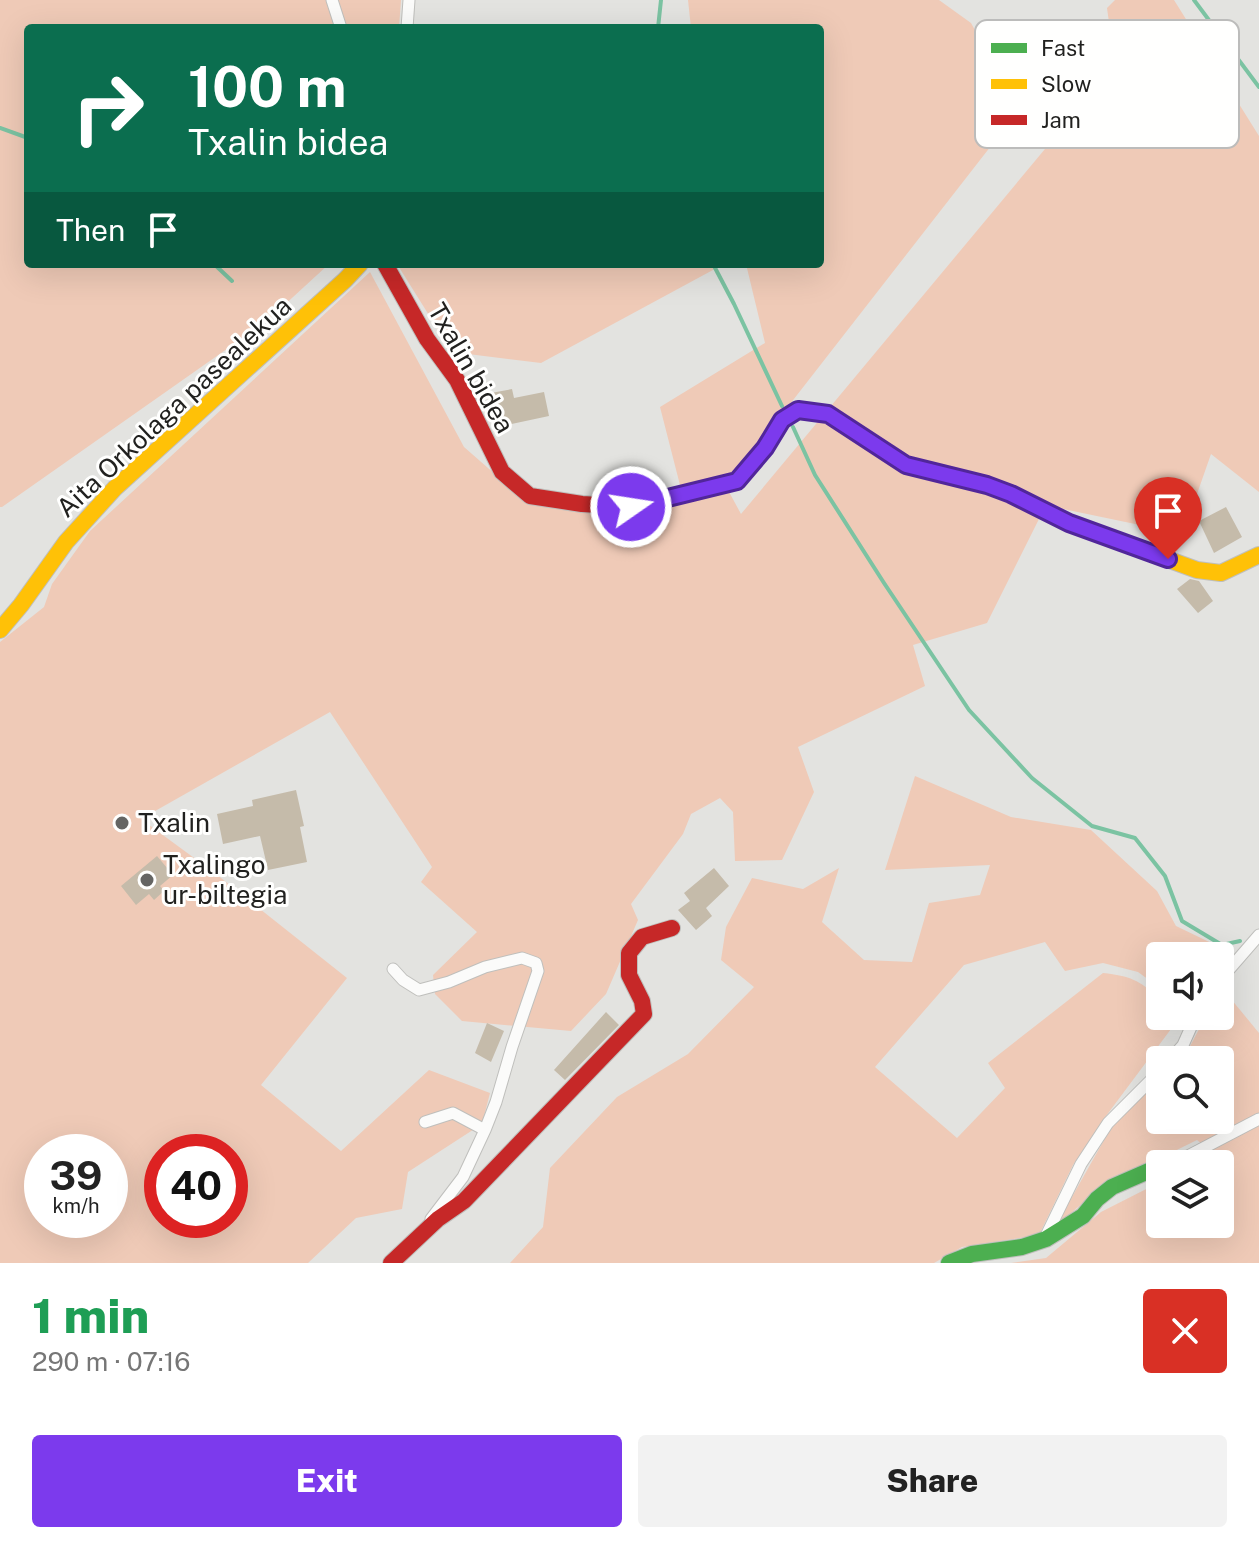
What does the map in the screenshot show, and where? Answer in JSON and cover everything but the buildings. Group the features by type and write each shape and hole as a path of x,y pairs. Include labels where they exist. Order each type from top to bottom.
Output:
{"street":[{"path":"332,0 340,24"},
{"path":"407,24 409,0"},
{"name":"Aita Orkolaga pasealekua","path":"0,630 66,542 115,488 356,268"},
{"name":"Txalin bidea","path":"387,268 427,339 457,380 502,472 530,496 631,507 737,481 765,448 782,420 798,410 828,414 906,465 987,485 1069,523 1197,570 1221,573 1259,555"},
{"path":"391,1263 438,1219 464,1201 644,1014 642,1001 629,975 629,953 642,937 672,928"},
{"path":"1234,964 1259,935"},
{"path":"393,969 419,990 522,958 536,963 538,971 485,1130 463,1177 419,1236"},
{"path":"1043,1240 1081,1164 1108,1123 1146,1085"},
{"path":"425,1122 453,1113 485,1130"},
{"path":"1200,1150 1259,1119"},
{"path":"949,1263 955,1259 1015,1249 1043,1240 1085,1214 1100,1196 1130,1177 1146,1171"}],"shaded area":[{"path":"0,0 401,0 399,24 24,24 24,268 325,268 268,320 0,507"},
{"path":"688,0 939,0 971,23 975,30 975,148 989,148 737,472 681,489 660,407 765,343 747,268 824,268 824,24 691,24"},
{"path":"1115,0 1174,0 1186,20 1109,20 1107,8"},
{"path":"1239,104 1259,136 1259,492 1211,454 1183,534 1044,505 999,480 928,465 1009,498 1039,519 987,623 913,645 925,686 798,747 814,792 782,860 735,861 733,812 720,798 691,814 683,834 631,904 638,920 606,994 571,1031 462,1021 435,994 433,975 477,932 421,882 432,867 330,712 141,819 347,978 261,1085 341,1151 429,1070 490,1093 482,1124 408,1172 402,1209 356,1218 308,1263 0,1263 0,642 44,607 52,584 90,531 370,272 464,447 496,475 571,509 728,490 741,514 1046,148 1239,148"},
{"path":"400,268 717,268 541,363 452,352"},
{"path":"915,776 1011,817 1091,830 1157,891 1176,926 1209,942 1146,942 1146,978 1138,972 1103,963 1065,971 1045,942 964,965 875,1067 957,1138 1005,1088 988,1063 1103,973 1134,980 1146,987 1146,1030 1170,1030 1158,1046 1146,1046 1146,1062 1073,1165 1039,1235 962,1247 934,1263 510,1263 543,1227 550,1168 617,1097 688,1054 754,987 721,960 726,927 752,878 803,889 839,868 822,922 864,960 912,962 929,903 980,895 990,865 885,870"},
{"path":"1234,1003 1259,1033 1259,1263 1011,1263 1046,1258 1101,1212 1146,1189 1146,1238 1234,1238 1234,1150 1209,1150 1197,1140 1177,1150 1146,1150 1146,1165 1100,1188 1055,1227 1112,1126 1146,1092 1146,1134 1234,1134 1234,1046 1190,1046 1199,1030 1234,1030"}],"waterway":[{"path":"658,24 661,0"},
{"path":"1194,0 1209,20"},
{"path":"1239,60 1259,87"},
{"path":"0,128 24,137"},
{"path":"218,268 232,281"},
{"path":"715,268 782,406"},
{"path":"793,427 815,475 969,710 1032,778 1092,826 1135,838 1165,876 1182,921 1222,945 1240,941"}],"traffic: fast":[{"path":"949,1263 972,1254 1022,1247 1046,1239 1083,1216 1112,1187 1146,1172"}],"traffic: slow":[{"path":"0,630 66,542 115,488 356,268"},
{"path":"777,428 782,420 798,410 828,414 906,465 987,485 1069,523 1197,570 1221,573 1259,555"}],"traffic: jam":[{"path":"387,268 427,339 457,380 502,472 530,496 631,507 737,481 765,448 777,428"},
{"path":"391,1263 438,1219 464,1201 644,1014 642,1001 629,975 629,953 642,937 672,928"}],"place":[{"name":"Txalin","path":"122,823"},
{"name":"Txalingo ur-biltegia","path":"147,880"}],"route":[{"path":"631,507 737,481 765,448 782,420 798,410 828,414 906,465 987,485 1069,523 1168,559"}]}
